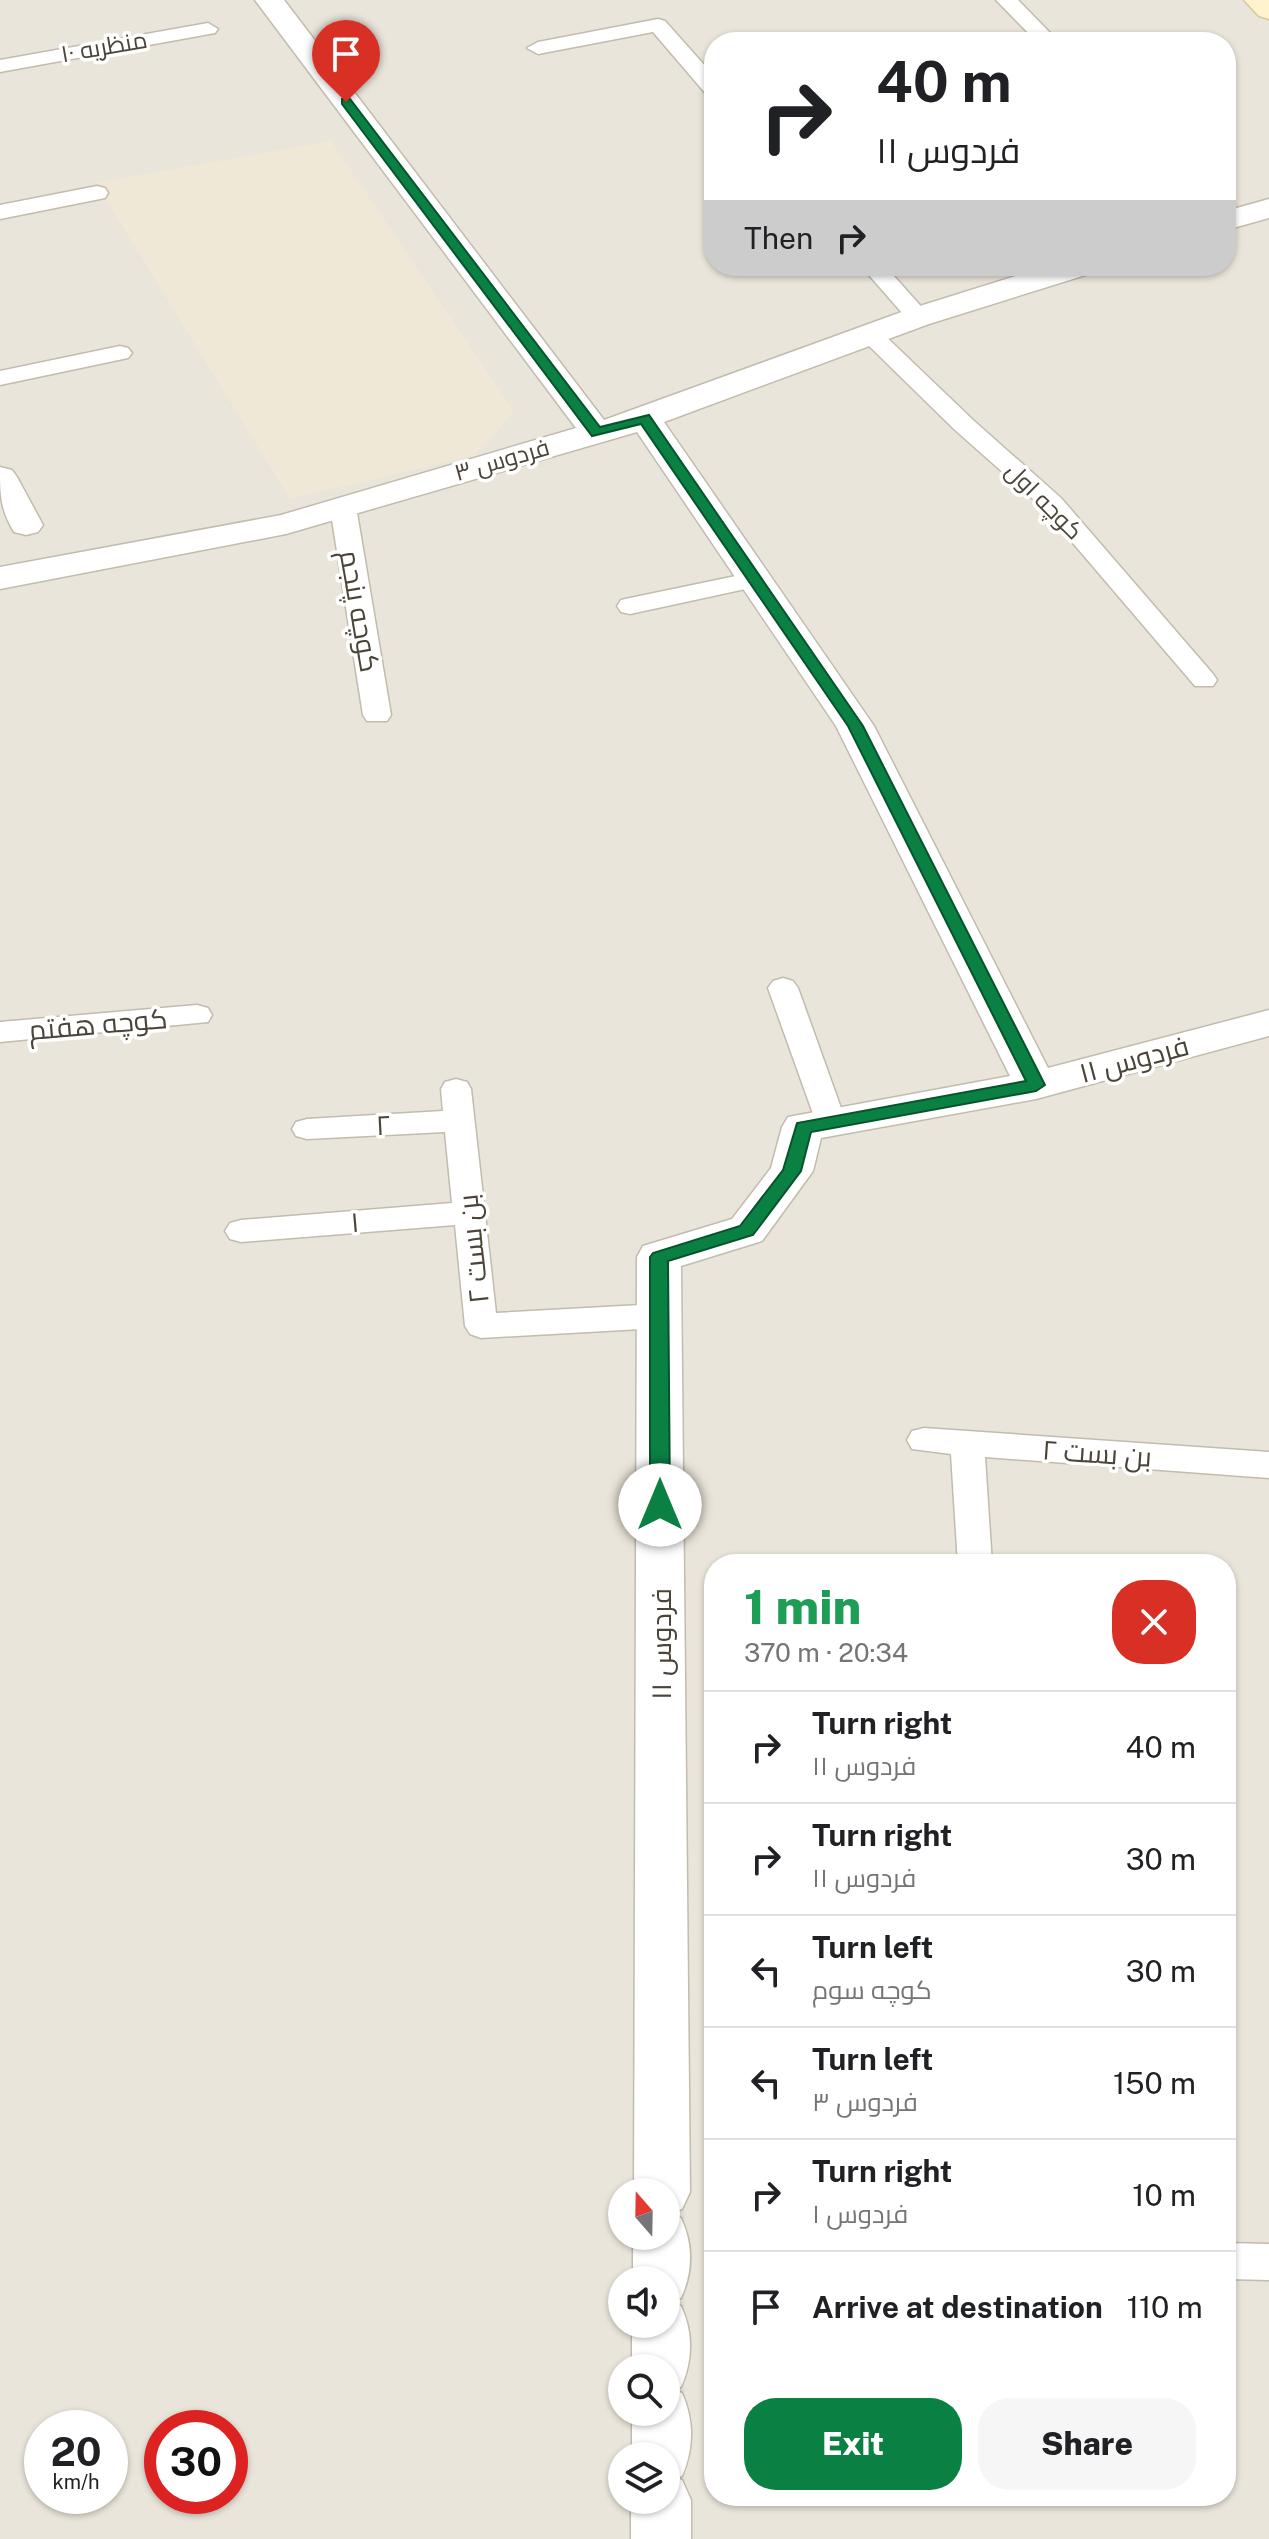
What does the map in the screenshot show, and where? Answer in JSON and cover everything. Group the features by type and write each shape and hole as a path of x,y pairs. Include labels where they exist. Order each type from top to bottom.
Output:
{"main road":[{"path":"1258,0 1269,10"}],"street":[{"path":"269,0 597,433"},
{"path":"1236,217 1269,208"},
{"name":"فردوس ۳","path":"0,578 286,524 644,418 918,317 1049,276"},
{"path":"644,418 855,726 1036,1085"},
{"path":"0,477 26,525"},
{"name":"فردوس ۱۱","path":"662,2178 659,1257 747,1230 792,1171 803,1127 1036,1085 1269,1023"},
{"path":"661,2514 661,2539"}],"lane":[{"path":"1006,0 1039,32"},
{"path":"538,48 658,25 704,78"},
{"name":"منظریه ۱۰","path":"0,66 208,29"},
{"path":"0,212 97,193"},
{"path":"881,276 918,317"},
{"name":"کوچه اول","path":"871,335 964,425 1052,503 1204,680"},
{"path":"0,378 120,353"},
{"name":"کوچه پنجم","path":"343,507 377,715"},
{"path":"630,606 755,580"},
{"path":"783,988 831,1122"},
{"name":"کوچه هفتم","path":"0,1032 197,1015"},
{"name":"۲","path":"307,1129 457,1105"},
{"name":"بن بست ۲","path":"457,1105 481,1326 659,1316"},
{"name":"۱","path":"241,1231 469,1213"},
{"name":"بن بست ۲","path":"924,1440 1269,1465"},
{"path":"967,1443 974,1554"},
{"path":"1236,2261 1269,2262"}],"shaded area":[{"path":"0,0 1269,0 1269,2539 0,2539"},
{"path":"331,141 514,412 475,455 290,499 96,183"}],"route":[{"path":"346,102 597,433 644,418 855,726 1036,1085 803,1127 792,1171 747,1230 659,1257 660,1505"}]}
